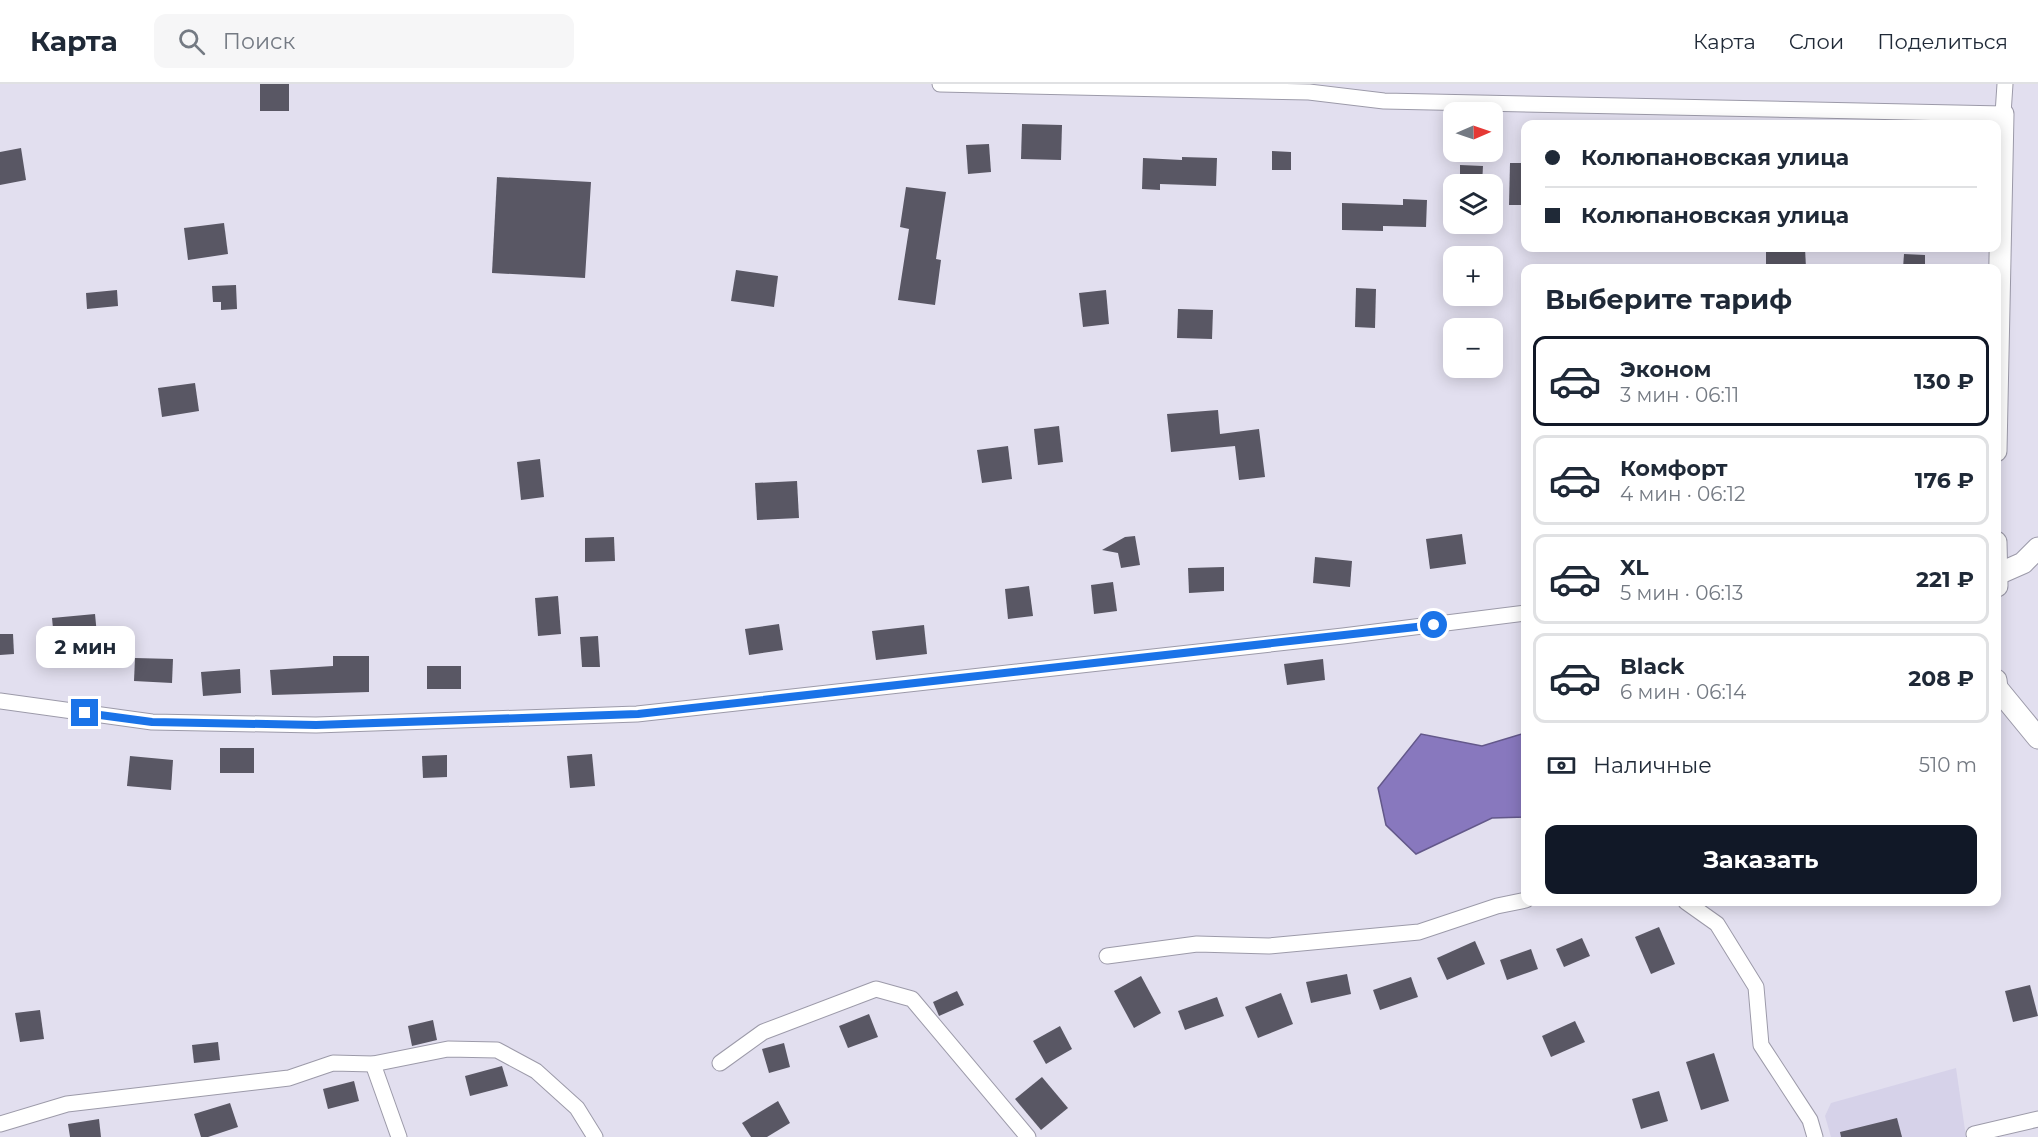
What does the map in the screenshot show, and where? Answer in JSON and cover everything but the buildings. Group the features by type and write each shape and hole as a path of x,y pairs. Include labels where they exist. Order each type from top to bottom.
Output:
{"street":[{"path":"940,84 1309,88 1384,101 2002,114"},
{"path":"2001,170 2005,84"},
{"path":"2001,577 2023,563 2038,548"},
{"path":"0,701 152,722 316,725 638,714 1521,615"},
{"path":"2001,693 2038,738"},
{"path":"1107,956 1197,944 1269,946 1419,932 1497,906 1521,901"},
{"path":"1692,906 1717,924 1756,987 1761,1045 1810,1120 1815,1137"},
{"path":"720,1063 763,1032 876,989 912,999 1028,1137"},
{"path":"0,1124 67,1104 289,1078 333,1063 373,1064 448,1049 497,1050 536,1071 544,1078 577,1108 595,1137"},
{"path":"373,1064 399,1137"},
{"path":"1975,1137 1974,1134 2038,1119"}],"shaded area":[{"path":"1421,734 1482,746 1521,734 1521,817 1492,818 1416,854 1386,825 1378,788"},
{"path":"1956,1068 1966,1137 1831,1137 1825,1116 1831,1103"}],"route":[{"path":"85,713 152,722 316,725 638,714 1434,625"}]}
